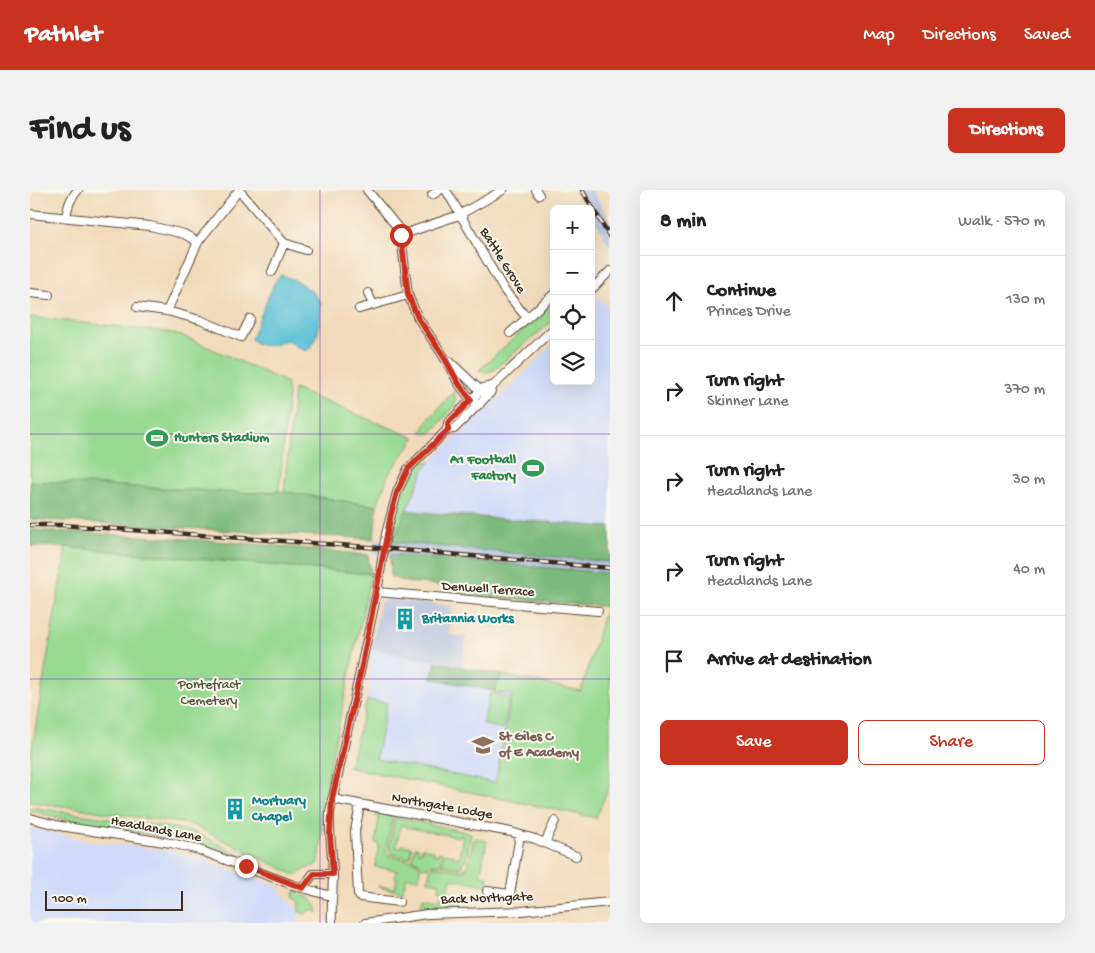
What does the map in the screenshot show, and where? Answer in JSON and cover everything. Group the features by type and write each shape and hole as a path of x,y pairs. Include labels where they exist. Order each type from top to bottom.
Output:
{"street":[{"path":"66,216 73,194 78,190"},
{"path":"166,311 198,242 239,190 284,243 306,250"},
{"path":"367,190 398,228 401,235 408,295 418,318 444,357 459,384 471,400 480,404"},
{"path":"432,195 440,190"},
{"name":"Battle Grove","path":"446,190 504,290 526,318"},
{"path":"401,235 459,215 503,190"},
{"path":"30,214 66,216 172,230 198,242"},
{"path":"272,272 284,243"},
{"path":"595,286 610,271"},
{"path":"30,293 50,295"},
{"path":"368,293 373,305"},
{"path":"359,309 408,295"},
{"path":"510,333 553,295"},
{"path":"137,307 166,311 200,320 244,338 250,319"},
{"path":"332,923 331,896 333,874 330,834 332,799 377,592 386,534 402,478 408,469 448,430 454,429 480,404 487,397 493,386 550,332"},
{"path":"444,357 487,397"},
{"path":"448,430 448,423 483,388 493,386"},
{"name":"Denwell Terrace","path":"377,592 598,612"},
{"name":"Northgate Lodge","path":"332,799 520,835 576,856"},
{"path":"360,804 355,831 358,894 360,896 399,902"},
{"name":"Headlands Lane","path":"30,818 60,826 171,843 199,850 303,888 331,896"},
{"path":"545,843 555,821"},
{"path":"487,891 510,894 520,835"},
{"path":"303,888 314,874 333,874"},
{"name":"Back Northgate","path":"365,923 427,914 521,911 610,902"},
{"path":"326,923 331,907"}],"shaded area":[{"path":"578,190 592,190 610,221 610,247 595,221 595,205 586,205"},
{"path":"598,297 610,309 610,527 406,510 425,467 528,370 550,346 550,385 595,385 595,300"},
{"path":"374,539 610,561 610,573 373,554"},
{"name":"Britannia Works","path":"385,599 452,606 449,635 467,637 462,667 372,649 379,605"},
{"name":"St Giles C of E Academy","path":"372,649 581,692 596,818 347,767 351,761 369,693"},
{"path":"30,828 95,842 173,851 276,885 299,912 299,923 30,923"}],"green space":[{"path":"550,306 550,323 492,371 479,370"},
{"name":"Hunters Stadium","path":"30,317 168,332 185,337 286,382 288,395 279,491 252,493 30,481"},
{"path":"294,389 415,438 388,475 377,506 284,492"},
{"path":"454,391 455,406 432,432 427,434 421,432 429,419"},
{"path":"419,461 431,462 425,468 396,534 391,533 410,473"},
{"path":"30,481 252,493 279,491 377,506 374,539 30,519"},
{"path":"406,510 610,527 610,562 390,542 391,533 396,534"},
{"path":"30,530 242,543 368,555 371,574 66,547 30,546"},
{"name":"Pontefract Cemetery","path":"66,547 371,574 327,779 319,863 295,875 190,824 30,802 30,760"},
{"path":"390,554 610,573 610,607 466,595 458,593 458,587 407,582 391,577"},
{"path":"605,611 610,611 610,784 596,818 347,767 351,761 367,700 387,703 376,759 495,783 512,695 494,692 502,675 581,691"},
{"path":"436,662 502,675 494,691 431,678"},
{"path":"490,693 510,698 503,729 483,724"},
{"path":"30,807 194,832 264,868 231,854 197,843 65,819 30,810"},
{"path":"377,812 393,816 386,850 389,856 417,862 420,868 419,879 407,877 402,892 378,887 395,888 397,878 395,878 396,870 375,867 379,844 375,843 379,818 376,817"},
{"path":"395,817 471,833 466,859 461,868 442,865 445,853 459,858 463,836 458,835 458,837 401,825 396,847 401,848 402,845 412,847 410,858 391,854 389,848"},
{"path":"474,838 487,841 480,875 488,876 487,885 451,879 447,896 463,899 461,906 421,907 423,897 440,900 442,890 439,890 440,883 428,881 430,870 434,866 464,871 464,868 467,869"},
{"path":"415,847 419,848 418,852 421,852 422,848 434,851 434,854 438,855 439,852 443,853 440,865 434,864 427,868 422,867 418,861 412,859"},
{"path":"295,891 313,901 316,904 318,913 314,910 309,910 306,914 299,912 299,902 293,897"}],"water":[{"path":"281,275 304,285 321,302 317,335 311,347 306,351 287,340 273,345 264,345 251,339 274,283"}],"railway":[{"path":"582,190 610,237"},
{"path":"30,525 62,525 367,547 610,568"}],"place":[{"name":"Hunters Stadium","path":"157,438"},
{"name":"A1 Football Factory","path":"533,468"},
{"name":"Britannia Works","path":"405,619"},
{"name":"St Giles C of E Academy","path":"483,745"},
{"name":"Mortuary Chapel","path":"235,809"}],"route":[{"path":"246,866 303,888 314,874 333,874 330,834 332,799 377,592 386,534 397,492 402,478 408,469 448,430 448,423 471,400 418,318 408,295 401,235"}]}
